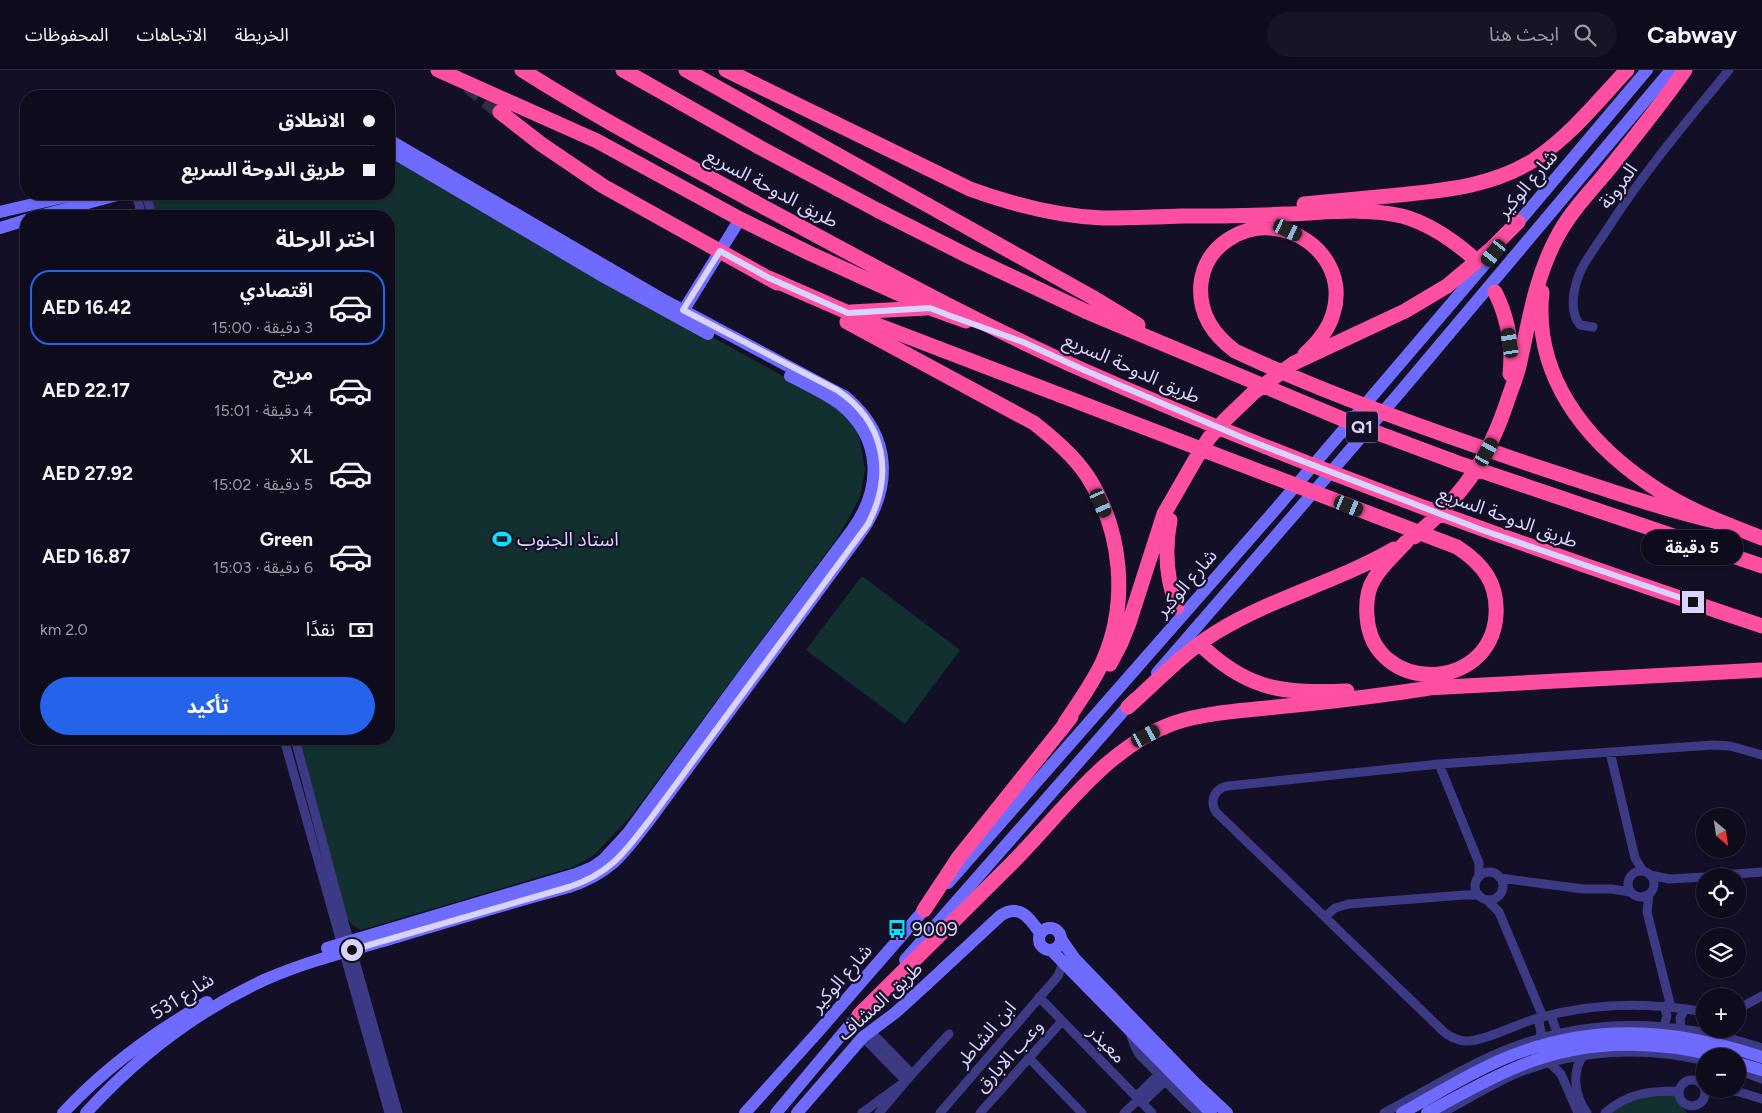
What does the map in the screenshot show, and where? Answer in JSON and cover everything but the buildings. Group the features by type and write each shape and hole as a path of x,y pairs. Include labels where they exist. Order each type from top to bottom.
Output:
{"highway":[{"path":"438,70 597,141 809,253 930,308 1023,342"},
{"name":"طريق الدوحة السريع","path":"522,70 639,139 843,249 1023,342 1084,370 1230,433 1464,523 1762,626"},
{"name":"طريق الدوحة السريع","path":"623,70 760,147 930,237 1085,311 1241,378 1458,463 1762,566"},
{"path":"686,70 1092,297 1180,351"},
{"path":"726,70 970,189 1033,210 1103,218 1348,212 1389,213 1432,228 1470,255"},
{"path":"1186,216 1448,190 1485,182 1521,167 1551,147 1580,120 1627,70"},
{"path":"769,278 848,313 1457,547 1473,558 1489,578 1497,605 1496,620 1486,645 1477,656 1464,667 1447,674 1430,676 1414,673 1396,666 1377,646 1370,632 1367,607 1368,594 1373,581 1381,568 1410,540 1435,519 1468,482 1482,461 1500,424 1515,383 1534,296 1548,253 1567,221 1685,70"},
{"path":"500,112 541,144 603,186 1034,423 1075,460 1087,477 1107,515 1115,544 1119,581 1117,612 1109,645 1102,662 1065,723"},
{"path":"1291,365 1405,311 1426,299 1468,269 1518,222"},
{"path":"924,910 959,857 1065,723 1096,687 1109,666 1121,644 1164,514 1209,438 1253,393 1291,365 1317,342 1326,331 1336,301 1335,285 1331,270 1316,248 1304,238 1288,230 1273,227 1255,228 1238,233 1224,242 1214,252 1205,267 1200,293 1204,312 1213,330 1225,344 1235,351 1371,408 1451,437 1670,510 1722,523"},
{"path":"1548,253 1541,301 1541,334 1550,368 1571,408 1607,451 1631,472 1664,494 1722,523 1762,538"},
{"path":"1495,292 1504,314 1510,343 1511,362 1508,400"},
{"path":"848,313 930,308"},
{"path":"1176,607 1169,583 1166,553 1171,517 1182,482"},
{"path":"1128,707 1182,658 1214,634 1254,612 1378,557 1410,540"},
{"path":"1205,649 1233,672 1249,680 1281,690 1319,692 1762,670"},
{"path":"859,1014 1013,862 1103,767 1134,742 1163,727 1197,717 1356,699 1436,687"}],"street":[{"name":"شارع الوكير","path":"745,1113 818,1034 924,910 1275,510 1475,277 1518,222 1647,70"},
{"name":"شارع الوكير","path":"776,1113 964,892 1128,707 1401,391 1671,70"},
{"name":"المرونة","path":"1593,327 1580,325 1574,314 1573,303 1582,269 1632,191 1729,70"},
{"path":"395,144 681,314"},
{"path":"346,947 569,887 598,875 610,867 620,858 651,818 858,537 875,511 882,484 882,459 871,426 855,404 837,390 604,277 395,154"},
{"path":"0,212 51,200"},
{"path":"61,210 99,200"},
{"path":"681,314 740,218"},
{"path":"0,228 20,222"},
{"path":"286,745 398,1113"},
{"path":"297,745 346,947 389,1113"},
{"path":"1696,1011 1668,1007 1596,1007 1544,1017 1475,1040 1452,1038 1216,812 1212,802 1215,792 1228,786 1439,764 1724,745 1762,755"},
{"path":"1610,752 1635,858 1654,883 1647,912 1668,1007 1664,1026"},
{"path":"1439,764 1479,863 1480,889 1499,912 1544,1017 1556,1033"},
{"path":"1635,858 1628,884 1647,912"},
{"path":"1479,863 1500,878 1583,889 1612,889 1643,897 1669,879"},
{"path":"1480,889 1484,874 1491,872"},
{"path":"1612,889 1637,872 1669,879 1696,877"},
{"path":"1746,873 1762,872"},
{"path":"1499,912 1500,878"},
{"path":"1480,889 1494,899 1501,891 1516,881"},
{"path":"1325,917 1335,908 1349,904 1464,894 1480,889"},
{"name":"طريق المشاف","path":"797,1113 866,1034 928,984 1007,911 1014,910 1023,914 1034,924 1040,933"},
{"path":"1053,928 1061,934 1061,940 1056,948 1046,950 1039,944 1038,940 1043,929 1053,928"},
{"path":"1061,940 1075,959 1226,1113"},
{"name":"شارع 531","path":"63,1113 116,1064 195,1008 260,973 346,947"},
{"name":"شارع 531","path":"86,1113 120,1078 171,1036 200,1016 264,981 346,947"},
{"path":"1051,950 1129,1028 1204,1110"},
{"name":"ابن الشاطر","path":"940,1113 1058,976 1062,968 1062,960"},
{"path":"1058,976 1066,975 1071,977 1100,1005 1110,1009"},
{"path":"1746,1005 1762,996"},
{"name":"معيذر","path":"1039,997 1152,1113"},
{"path":"1681,1027 1680,1018 1685,1009"},
{"path":"1540,1038 1544,1017"},
{"name":"وعب الابارق","path":"980,1113 1062,1021"},
{"path":"1384,1113 1485,1059 1556,1033 1600,1027 1681,1027 1709,1032 1758,1051"},
{"path":"1129,1028 1139,1054 1180,1096 1204,1110"},
{"path":"1402,1113 1500,1060 1541,1045 1580,1037 1605,1034 1653,1033 1687,1037 1758,1051"},
{"path":"866,1034 909,1077"},
{"path":"879,1113 949,1034"},
{"path":"1427,1113 1514,1068 1544,1057 1574,1050 1632,1044 1669,1047 1696,1052"},
{"path":"1442,1113 1505,1079 1550,1063 1583,1056 1612,1052 1646,1052 1696,1060"},
{"path":"1583,1056 1577,1065 1575,1075 1579,1098 1587,1113"},
{"path":"1029,1058 1082,1113"},
{"path":"1550,1063 1561,1074 1578,1113"},
{"path":"1746,1065 1762,1070"},
{"path":"1746,1073 1762,1079"},
{"path":"862,1113 909,1077"},
{"path":"1124,1113 1162,1077"},
{"path":"1696,1080 1691,1079 1682,1083 1678,1091 1680,1100 1689,1109 1699,1109"},
{"path":"1604,1113 1618,1103 1638,1094 1655,1091 1678,1091"},
{"path":"1746,1094 1762,1099"},
{"path":"57,1113 72,1103"}],"green space":[{"path":"395,157 831,403 855,427 859,437 865,469 860,497 840,534 631,816 594,855 573,867 361,930 352,925 347,918 299,745 395,745 395,210 155,210 153,201 395,200"},
{"path":"862,576 960,650 905,724 806,650"},
{"path":"1673,1093 1687,1113 1612,1113 1627,1101"}],"tunnel":[{"path":"468,86 500,112"}],"place":[{"name":"استاد الجنوب","path":"502,539"},
{"name":"9009","path":"897,929"}],"route":[{"path":"352,950 569,887 598,875 610,867 620,858 651,818 868,524 875,511 880,498 882,484 883,471 880,448 871,426 855,404 837,390 683,310 720,251 769,278 848,313 930,308 1023,342 1248,440 1482,530 1693,602"}]}
